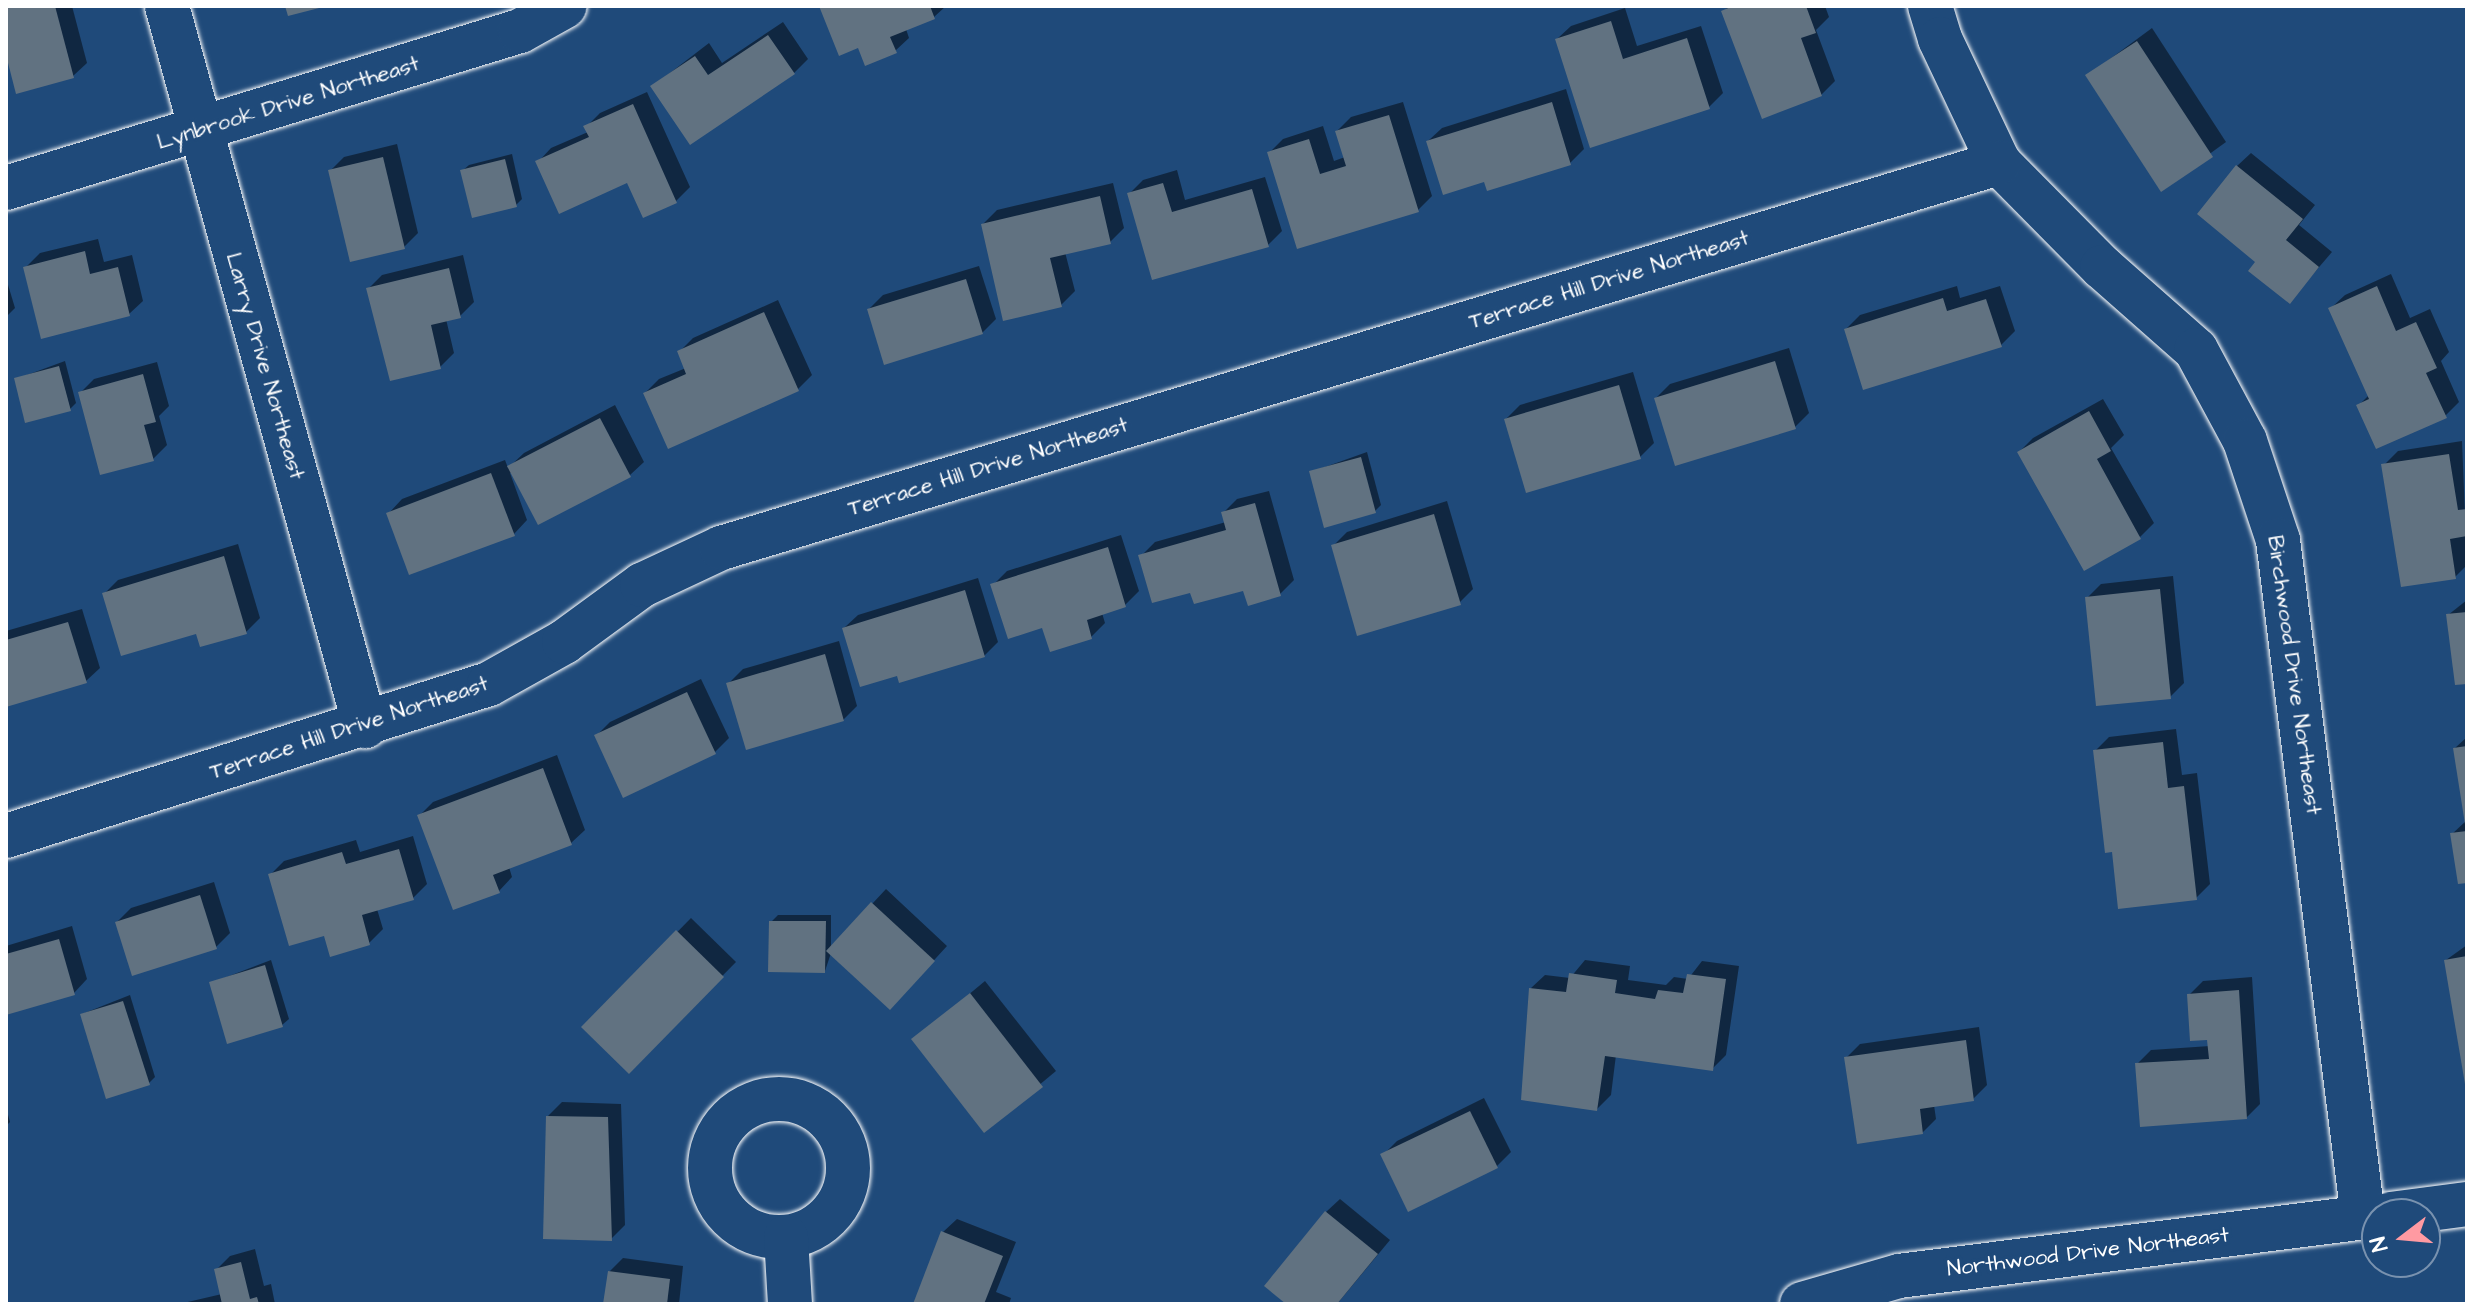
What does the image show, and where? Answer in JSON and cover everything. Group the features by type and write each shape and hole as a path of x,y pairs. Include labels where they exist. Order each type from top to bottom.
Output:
{"street":[{"name":"Larry Drive Northeast","path":"167,6 365,726"},
{"name":"Lynbrook Drive Northeast","path":"6,188 520,31 565,6"},
{"name":"Birchwood Drive Northeast","path":"1930,6 1940,39 1999,163 2102,267 2196,350 2245,441 2278,540 2374,1198"},
{"name":"Terrace Hill Drive Northeast","path":"6,836 365,726 489,684 564,642 642,585 721,548 1999,163"},
{"name":"Northwood Drive Northeast","path":"2441,1207 2467,1204"},
{"name":"Northwood Drive Northeast","path":"1802,1304 1899,1276 2361,1218"},
{"path":"786,1237 790,1304"}],"building":[{"path":"6,6 55,6 74,78 16,94 6,55"},
{"path":"285,6 323,6 323,7 288,16"},
{"path":"819,6 930,6 935,19 890,37 897,53 865,66 858,48 839,56"},
{"path":"1733,6 1806,6 1816,33 1801,38 1822,96 1762,119 1721,11"},
{"path":"1611,21 1623,59 1687,38 1710,109 1590,148 1555,39"},
{"path":"768,35 795,74 690,145 650,86 695,56 708,75"},
{"path":"2137,41 2213,157 2161,192 2085,75"},
{"path":"1552,102 1571,165 1487,191 1484,182 1443,195 1426,141"},
{"path":"633,104 677,203 643,218 627,183 559,214 535,161 589,137 583,126"},
{"path":"1389,115 1419,212 1297,249 1267,152 1309,139 1320,174 1346,166 1335,131"},
{"path":"383,157 405,249 350,262 328,170"},
{"path":"505,159 517,207 472,218 460,170"},
{"path":"2236,165 2303,219 2286,240 2319,267 2290,304 2248,271 2255,262 2197,214"},
{"path":"1163,183 1172,212 1252,189 1269,247 1152,280 1127,193"},
{"path":"1100,196 1111,244 1050,258 1062,307 1003,321 981,224"},
{"path":"85,251 90,274 118,267 130,316 41,339 23,267"},
{"path":"449,268 461,318 431,325 441,369 390,381 366,288"},
{"path":"966,279 983,334 884,365 867,309"},
{"path":"2377,286 2396,331 2416,322 2437,368 2426,373 2447,418 2376,449 2356,405 2369,399 2328,308"},
{"path":"1943,298 1947,311 1986,299 2002,347 1863,390 1844,329"},
{"path":"764,312 799,391 668,449 643,393 686,374 677,351"},
{"path":"1775,361 1796,429 1675,466 1654,398"},
{"path":"59,366 71,411 25,423 14,378"},
{"path":"143,374 156,422 144,425 154,461 100,475 78,392"},
{"path":"1619,385 1641,459 1526,493 1504,419"},
{"path":"2089,411 2111,451 2097,459 2141,539 2084,571 2017,452"},
{"path":"600,418 631,477 538,525 507,466"},
{"path":"2449,454 2458,510 2467,509 2467,536 2450,539 2456,579 2401,587 2381,464"},
{"path":"1361,457 1376,513 1324,528 1309,471"},
{"path":"491,473 515,536 409,575 386,513"},
{"path":"1255,503 1281,596 1248,606 1243,591 1194,604 1190,593 1152,603 1138,555 1226,530 1221,512"},
{"path":"1434,514 1461,605 1357,636 1331,545"},
{"path":"1108,547 1126,607 1087,620 1092,639 1050,652 1042,628 1008,639 990,584"},
{"path":"224,556 247,634 200,647 196,634 121,656 102,593"},
{"path":"2160,589 2171,699 2096,706 2085,597"},
{"path":"965,590 985,657 899,683 897,676 860,687 842,628"},
{"path":"2467,612 2467,684 2455,685 2446,614"},
{"path":"68,622 87,683 6,707 6,640"},
{"path":"825,654 844,721 746,750 726,683"},
{"path":"687,692 716,754 623,798 594,735"},
{"path":"2163,742 2168,788 2184,786 2197,900 2118,909 2112,852 2105,853 2093,750"},
{"path":"2467,746 2467,824 2465,824 2453,748"},
{"path":"543,768 572,845 493,875 500,893 453,910 417,815"},
{"path":"2467,831 2467,883 2458,884 2450,833"},
{"path":"399,849 414,900 362,915 370,945 330,957 324,936 289,946 268,874 342,852 346,864"},
{"path":"200,895 217,949 132,976 115,922"},
{"path":"871,902 935,961 890,1010 826,951"},
{"path":"769,921 826,921 825,973 768,972"},
{"path":"676,930 724,977 629,1074 581,1027"},
{"path":"59,939 75,995 6,1015 6,954"},
{"path":"2467,956 2467,1084 2465,1084 2444,960"},
{"path":"265,965 283,1027 227,1044 209,982"},
{"path":"1569,973 1617,980 1615,993 1655,999 1658,990 1683,993 1687,974 1726,979 1713,1071 1605,1056 1597,1111 1521,1100 1529,988 1566,992"},
{"path":"2239,990 2247,1119 2140,1127 2135,1063 2209,1059 2207,1040 2190,1041 2187,994"},
{"path":"970,993 1043,1087 984,1133 911,1039"},
{"path":"123,1001 150,1085 106,1099 80,1014"},
{"path":"1966,1040 1974,1101 1920,1109 1923,1134 1857,1144 1844,1057"},
{"path":"1470,1111 1498,1168 1408,1212 1380,1154"},
{"path":"546,1116 608,1117 612,1241 543,1239"},
{"path":"1325,1211 1378,1254 1337,1304 1286,1304 1264,1286"},
{"path":"941,1231 1003,1256 984,1304 913,1304"},
{"path":"241,1262 250,1299 257,1297 259,1304 222,1304 214,1269"},
{"path":"608,1271 670,1279 667,1304 603,1304"}]}
